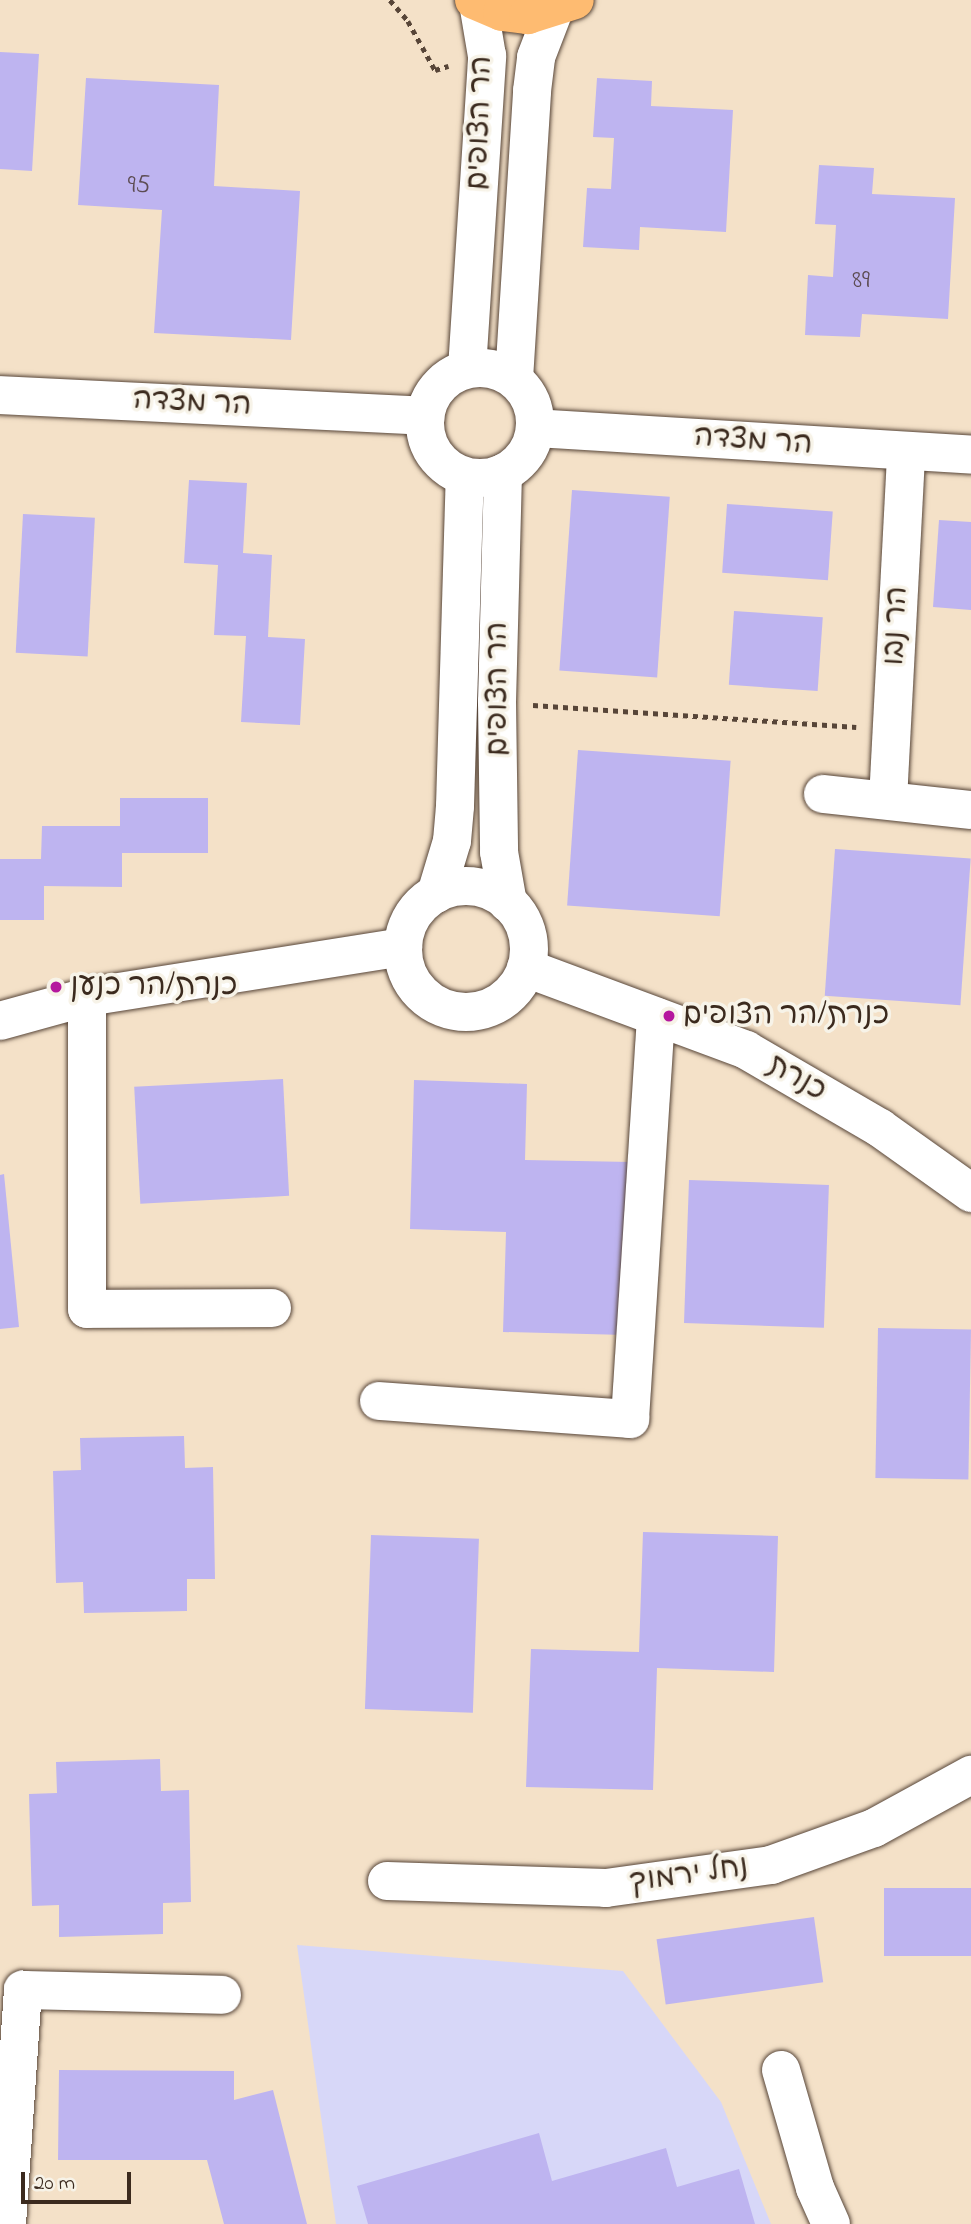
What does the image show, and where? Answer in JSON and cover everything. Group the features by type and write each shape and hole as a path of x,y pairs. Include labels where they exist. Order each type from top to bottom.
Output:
{"main road":[{"path":"476,1 515,15 565,5"}],"street":[{"name":"הר הצופים","path":"467,369 487,56 476,1"},
{"name":"הר הצופים","path":"514,379 531,91 536,57 565,5"},
{"path":"467,369 499,370 514,379 534,409 535,428 530,447 503,474 465,477 447,468 434,455 426,439 425,416 436,389 448,377 467,369"},
{"name":"הר מצדה","path":"0,395 425,416"},
{"name":"הר מצדה","path":"535,428 971,455"},
{"name":"הר נבו","path":"888,800 906,452"},
{"name":"הר הצופים","path":"503,474 497,702 499,852 508,903"},
{"name":"הר הצופים","path":"436,894 452,841 455,806 465,477"},
{"path":"823,794 971,810"},
{"path":"473,887 508,903 527,933 526,968 517,986 485,1010 445,1010 414,985 403,947 409,922 436,894 473,887"},
{"path":"0,1021 88,997 403,947"},
{"name":"כנרת","path":"526,968 747,1051 880,1128 971,1192"},
{"path":"88,997 87,1309 272,1308"},
{"path":"379,1401 629,1419 656,1017"},
{"name":"נחל ירמוך","path":"387,1881 606,1888 771,1865 874,1828 971,1775"},
{"path":"7,2224 11,1990 222,1994"},
{"path":"781,2070 815,2188 831,2224"}],"path":[{"path":"390,0 408,20 435,70 487,56"},
{"path":"497,702 891,729"}],"shaded area":[{"path":"297,1945 623,1971 721,2102 771,2224 336,2224"}],"building":[{"path":"0,52 39,54 32,171 0,169"},
{"path":"86,78 219,85 214,186 300,191 291,340 154,333 162,210 78,205"},
{"path":"597,78 652,81 651,106 733,110 726,232 640,227 639,250 583,247 587,188 611,189 614,138 593,137"},
{"path":"819,165 874,168 872,194 955,198 948,319 862,314 860,337 805,335 808,275 833,277 836,225 815,224"},
{"path":"189,480 247,483 243,553 272,555 268,637 305,639 300,725 241,722 246,636 214,635 218,565 184,563"},
{"path":"572,490 670,497 657,677 559,671"},
{"path":"727,504 833,511 828,580 722,573"},
{"path":"23,514 95,518 88,657 16,653"},
{"path":"939,520 971,522 971,610 933,607"},
{"path":"734,611 823,617 818,691 729,685"},
{"path":"578,750 731,761 720,916 567,906"},
{"path":"120,798 208,798 208,853 122,853 122,887 44,886 44,920 0,920 0,859 41,859 42,826 120,826"},
{"path":"835,849 971,858 960,1005 825,996"},
{"path":"283,1079 289,1196 140,1204 134,1087"},
{"path":"414,1080 527,1084 525,1160 631,1162 626,1335 503,1332 506,1232 410,1229"},
{"path":"4,1174 19,1327 0,1329 0,1175"},
{"path":"689,1180 829,1185 824,1328 684,1323"},
{"path":"878,1328 971,1330 968,1480 875,1478"},
{"path":"184,1436 185,1468 213,1467 215,1579 187,1579 187,1611 84,1613 83,1582 56,1583 53,1471 81,1470 80,1438"},
{"path":"643,1532 778,1536 774,1672 657,1668 653,1790 526,1787 531,1649 639,1652"},
{"path":"371,1535 479,1539 473,1713 365,1709"},
{"path":"160,1759 161,1791 189,1790 191,1902 163,1903 163,1934 59,1937 59,1905 32,1906 29,1794 57,1793 56,1762"},
{"path":"884,1888 971,1888 971,1956 884,1956"},
{"path":"814,1917 823,1982 666,2004 657,1939"},
{"path":"59,2070 234,2071 234,2100 273,2090 307,2224 224,2224 207,2160 58,2160"},
{"path":"539,2133 552,2181 666,2148 677,2187 739,2169 755,2224 368,2224 357,2186"}],"place":[{"name":"כנרת/הר כנען","path":"56,987"},
{"name":"כנרת/הר הצופים","path":"669,1016"}]}
